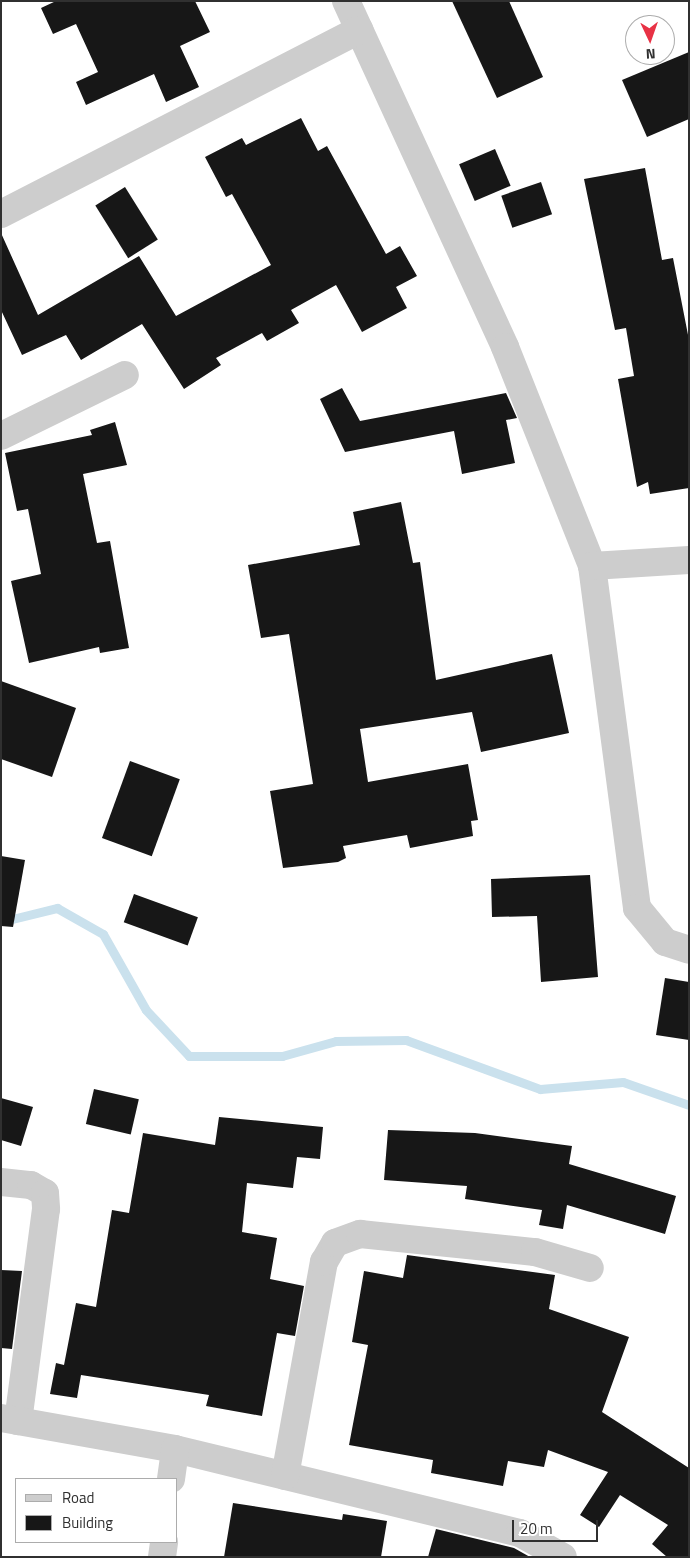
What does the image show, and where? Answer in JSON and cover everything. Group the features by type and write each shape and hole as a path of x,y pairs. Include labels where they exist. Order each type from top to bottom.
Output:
{"street":[{"path":"346,1 505,347 592,566 637,908 665,942 689,950"},
{"path":"1,214 359,30"},
{"path":"1,436 124,375"},
{"path":"592,566 689,560"},
{"path":"1,1182 31,1186 45,1193 46,1209 10,1420 175,1449 520,1533 563,1557"},
{"path":"285,1476 324,1262 336,1243 360,1234 534,1252 590,1268"},
{"path":"171,1478 175,1449"},
{"path":"162,1557 164,1543"}],"building":[{"path":"56,1 195,1 210,32 180,46 199,87 166,102 154,74 86,105 76,82 98,72 76,24 53,34 41,8"},
{"path":"452,1 509,1 543,77 497,98"},
{"path":"689,52 689,119 647,137 622,80 658,65 675,65 675,58"},
{"path":"301,118 318,151 327,146 386,254 400,246 417,276 396,287 407,308 362,332 336,285 291,310 299,323 267,341 262,333 216,358 221,365 184,389 142,324 81,360 66,335 22,355 1,310 1,233 38,315 139,256 176,316 271,265 232,194 226,197 205,157 242,138 246,145"},
{"path":"495,149 511,186 475,201 459,164"},
{"path":"645,168 662,260 673,258 689,340 689,488 650,494 648,482 637,487 618,379 634,376 626,328 615,330 584,179"},
{"path":"541,182 552,214 512,228 501,196"},
{"path":"125,187 158,240 128,258 95,206"},
{"path":"342,388 360,421 506,393 517,418 506,420 515,463 462,474 454,431 345,452 320,399"},
{"path":"115,422 127,465 83,474 97,543 110,541 129,648 100,653 99,647 29,663 11,581 41,574 28,509 17,511 5,453 92,435 90,430"},
{"path":"401,502 413,563 420,562 436,680 552,654 569,733 481,752 472,712 360,729 368,782 468,764 478,820 471,821 473,836 410,848 407,835 343,846 346,858 338,862 283,868 270,791 313,784 289,634 261,638 248,565 360,545 353,512"},
{"path":"1,681 76,708 52,777 1,759"},
{"path":"130,761 180,779 152,856 102,838"},
{"path":"1,856 25,860 13,927 1,926"},
{"path":"590,875 598,977 541,982 537,916 492,917 491,879"},
{"path":"134,894 198,917 188,945 124,922"},
{"path":"665,978 689,982 689,1040 656,1035"},
{"path":"94,1089 139,1099 131,1134 86,1124"},
{"path":"1,1098 33,1107 21,1146 1,1140"},
{"path":"219,1117 323,1127 320,1159 297,1157 293,1188 247,1183 242,1232 277,1238 270,1279 304,1286 295,1336 277,1333 262,1416 206,1406 209,1395 81,1375 77,1398 50,1394 56,1363 64,1365 76,1303 96,1307 112,1210 129,1213 143,1133 215,1145"},
{"path":"388,1130 475,1133 572,1146 569,1164 676,1196 665,1234 567,1205 563,1229 539,1225 542,1210 465,1199 467,1186 384,1180"},
{"path":"407,1255 555,1275 549,1309 629,1337 602,1412 689,1468 689,1557 667,1557 652,1544 668,1525 620,1495 599,1527 580,1515 608,1472 548,1450 544,1467 508,1461 503,1486 431,1473 433,1460 349,1445 368,1345 352,1342 364,1271 403,1278"},
{"path":"1,1270 22,1271 12,1349 1,1348"},
{"path":"233,1503 342,1520 343,1514 387,1521 381,1557 224,1557"},
{"path":"436,1529 514,1548 530,1557 428,1557"}],"waterway":[{"path":"4,921 57,908 103,934 146,1010 189,1056 282,1056 336,1041 406,1040 540,1089 623,1082 689,1105"}]}
